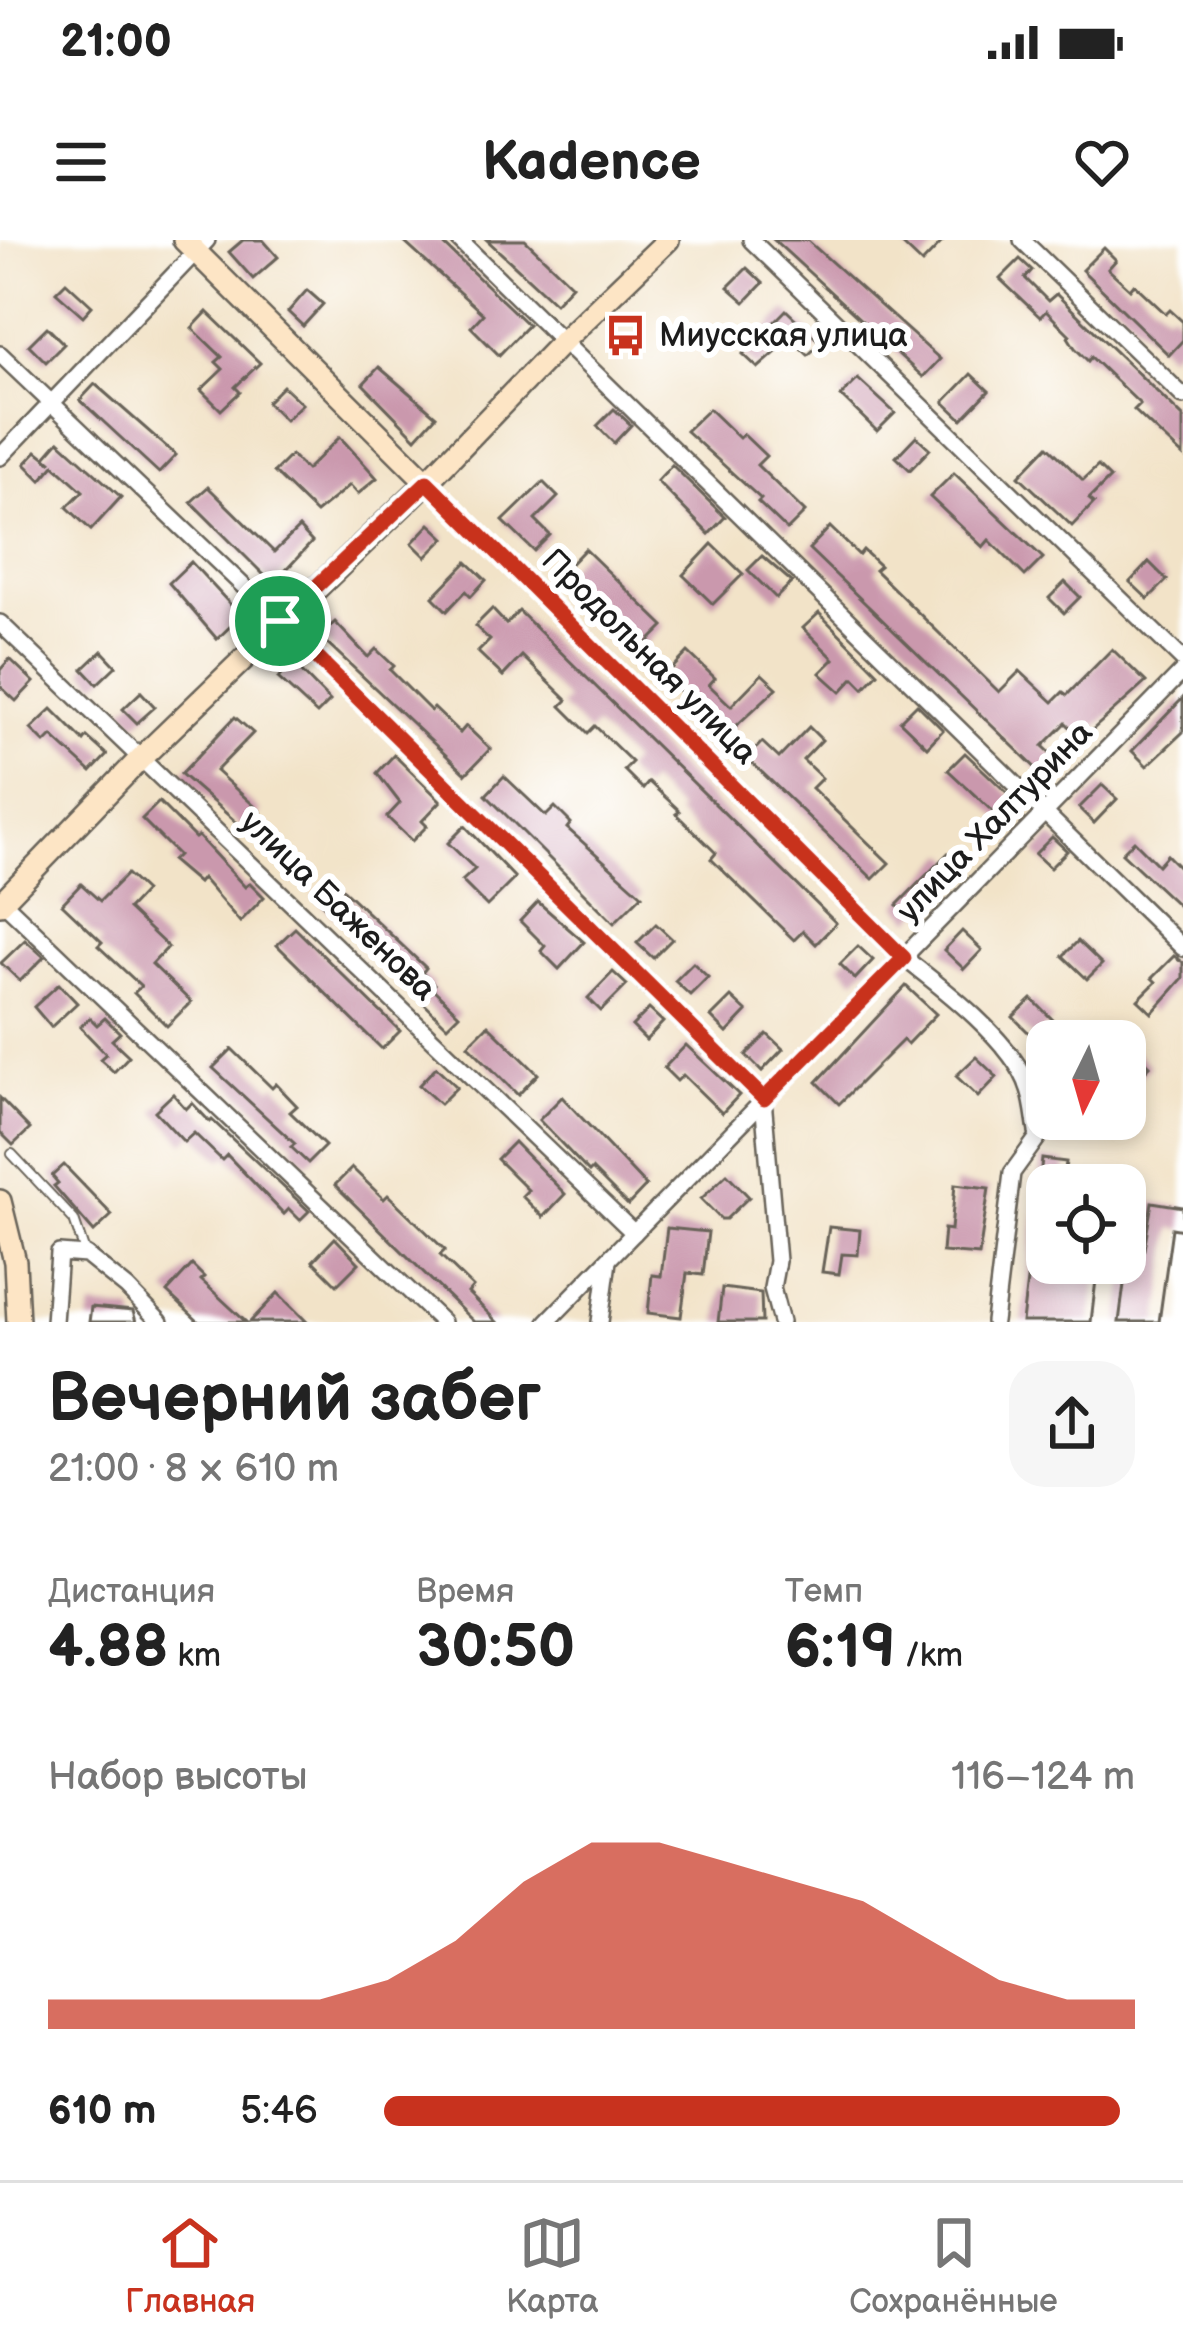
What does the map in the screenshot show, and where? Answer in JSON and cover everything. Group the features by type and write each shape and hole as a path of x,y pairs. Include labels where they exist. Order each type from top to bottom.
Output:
{"main road":[{"path":"1,902 668,240"},
{"name":"Продольная улица","path":"195,244 427,482"},
{"path":"0,1201 15,1262 18,1322"}],"street":[{"path":"459,240 1183,948"},
{"path":"751,240 1183,660"},
{"path":"1022,240 1183,396"},
{"path":"0,458 195,244"},
{"path":"0,354 280,621 764,1099 776,1261 772,1288 782,1322"},
{"name":"Продольная улица","path":"427,482 904,958 1009,1055 1029,1087 1038,1137 1012,1173 994,1322"},
{"name":"улица Баженова","path":"0,623 634,1233"},
{"name":"улица Халтурина","path":"547,1322 1183,671"},
{"path":"1,902 442,1322"},
{"path":"54,1322 59,1253 86,1255 128,1288 160,1322"},
{"path":"600,1322 608,1261"}],"lane":[{"path":"12,1154 74,1220 86,1255"}],"building":[{"path":"243,240 263,240 278,257 253,279 229,252"},
{"path":"402,240 439,240 528,325 499,355 471,327 483,314"},
{"path":"487,240 525,240 572,285 555,303"},
{"path":"774,240 807,240 940,359 923,377"},
{"path":"898,240 944,240 922,263"},
{"path":"1104,248 1116,260 1108,269 1130,289 1134,284 1166,314 1170,310 1183,322 1183,340 1169,355 1082,270"},
{"path":"1020,259 1032,270 1025,278 1048,301 1056,294 1183,417 1183,456 1134,410 1140,404 1091,357 1088,361 1046,311 1040,317 1000,279"},
{"path":"747,268 763,283 745,302 728,287"},
{"path":"66,282 92,306 83,316 56,292"},
{"path":"307,290 323,304 303,326 288,312"},
{"path":"786,310 821,343 808,355 791,339 758,368 743,354"},
{"path":"207,312 260,363 235,387 240,392 221,410 201,390 223,369 216,362 222,357 192,328"},
{"path":"47,327 64,344 46,362 29,345"},
{"path":"379,367 436,416 416,438 363,384"},
{"path":"971,374 989,391 962,419 944,402"},
{"path":"858,379 895,413 877,431 841,396"},
{"path":"95,384 176,455 159,473 80,400"},
{"path":"283,386 302,404 285,420 267,402"},
{"path":"614,409 631,425 614,443 597,426"},
{"path":"709,409 766,456 757,465 805,512 787,530 758,502 761,499 686,431"},
{"path":"916,436 930,449 910,470 896,457"},
{"path":"340,437 377,478 358,494 350,485 316,513 274,472 291,455 306,470"},
{"path":"59,441 121,497 91,530 67,507 83,491 54,465 41,480 25,464 37,451 52,463 45,457"},
{"path":"1048,446 1083,480 1098,466 1110,478 1072,526 1019,476"},
{"path":"672,465 725,517 709,534 657,481"},
{"path":"954,473 1043,558 1025,576 989,540 983,547 930,497"},
{"path":"543,482 558,497 535,520 550,535 534,551 503,521"},
{"path":"208,487 274,552 299,528 312,542 273,584 191,502"},
{"path":"430,524 445,538 426,557 412,543"},
{"path":"830,527 859,555 863,550 880,566 875,570 999,692 1020,671 1053,702 1063,692 1067,695 1112,649 1146,682 1082,739 1066,723 1043,746 1062,764 1047,779 809,549"},
{"path":"712,544 743,574 713,604 683,575"},
{"path":"585,549 664,626 639,651 561,574"},
{"path":"762,556 792,582 776,598 748,570"},
{"path":"191,562 241,616 217,639 169,583"},
{"path":"467,562 486,580 471,596 466,591 447,611 433,597"},
{"path":"1149,562 1167,580 1148,599 1130,582"},
{"path":"1065,582 1080,597 1064,613 1049,598"},
{"path":"492,609 506,624 519,611 836,923 816,944 803,931 794,940 711,859 716,853 676,814 680,811 649,782 643,789 624,770 632,762 595,726 588,733 561,706 567,700 522,656 503,676 478,652 490,640 475,626"},
{"path":"819,613 878,673 864,688 854,678 841,692 820,673 834,659 803,628"},
{"path":"335,622 368,657 376,649 431,711 434,708 460,733 466,726 490,749 466,774 320,636"},
{"path":"102,651 116,666 97,684 83,669"},
{"path":"688,652 715,678 709,685 731,706 762,674 777,688 723,738 665,676"},
{"path":"10,659 34,682 16,701 0,686 0,670"},
{"path":"293,663 330,701 317,714 278,678"},
{"path":"141,692 155,707 137,723 123,709"},
{"path":"1183,698 1183,732 1147,766 1132,751"},
{"path":"917,704 943,730 927,747 900,721"},
{"path":"52,709 84,741 87,737 107,755 91,772 52,736 45,743 31,729"},
{"path":"235,717 253,733 216,771 261,812 244,829 181,774"},
{"path":"809,727 822,740 803,760 822,778 812,788 889,863 873,879 747,758 762,742 779,758"},
{"path":"965,753 1021,806 1005,823 948,770"},
{"path":"394,755 441,801 422,821 427,826 412,841 387,817 400,803 377,773"},
{"path":"504,776 546,816 555,807 571,823 567,828 642,895 614,923 486,795"},
{"path":"1102,785 1117,799 1094,823 1079,808"},
{"path":"159,802 245,887 250,883 264,897 240,922 202,878 198,883 172,861 178,855 142,819"},
{"path":"465,826 515,878 487,906 462,881 475,869 448,843"},
{"path":"1052,837 1067,851 1050,868 1035,854"},
{"path":"1134,841 1158,865 1167,855 1183,871 1183,910 1122,853"},
{"path":"948,853 963,867 912,920 897,905"},
{"path":"127,874 145,891 128,909 168,947 152,964 191,1002 167,1026 134,993 141,986 62,904 81,884 100,901"},
{"path":"331,878 426,968 422,973 434,984 431,987 459,1014 447,1026 314,896"},
{"path":"538,902 584,942 559,969 541,951 545,946 520,921"},
{"path":"656,924 672,939 653,958 637,943"},
{"path":"295,928 400,1031 382,1049 277,945"},
{"path":"962,931 982,950 964,969 944,950"},
{"path":"25,940 44,957 20,981 1,963"},
{"path":"1078,941 1102,964 1087,979 1063,956"},
{"path":"858,946 873,960 855,979 840,964"},
{"path":"1174,956 1183,962 1183,978 1152,1013 1138,1000"},
{"path":"693,963 708,977 690,995 675,981"},
{"path":"613,972 627,985 601,1011 588,998"},
{"path":"59,984 77,1003 51,1027 34,1007"},
{"path":"906,986 936,1014 839,1104 817,1082"},
{"path":"731,997 747,1012 727,1033 711,1017"},
{"path":"1032,999 1053,1020 1026,1020 1026,1030 1013,1017"},
{"path":"649,1009 663,1022 646,1040 632,1026"},
{"path":"90,1018 97,1025 105,1018 120,1033 112,1040 129,1056 114,1072 100,1059 106,1054 80,1027"},
{"path":"488,1025 538,1074 518,1095 468,1045"},
{"path":"767,1034 783,1049 762,1071 746,1055"},
{"path":"686,1045 739,1095 722,1113 683,1075 677,1081 664,1068"},
{"path":"232,1049 272,1088 276,1084 297,1106 290,1112 325,1146 308,1163 291,1147 295,1144 213,1068"},
{"path":"976,1057 997,1077 978,1097 956,1076"},
{"path":"436,1067 457,1087 440,1104 419,1085"},
{"path":"173,1094 186,1109 192,1103 212,1120 309,1211 300,1220 289,1209 284,1214 227,1155 222,1160 194,1133 184,1142 155,1111"},
{"path":"562,1097 646,1186 628,1205 539,1120"},
{"path":"0,1098 30,1129 13,1145 0,1132"},
{"path":"514,1142 565,1194 543,1217 522,1196 528,1190 497,1159"},
{"path":"64,1165 112,1215 94,1232 54,1186 58,1183 52,1176"},
{"path":"352,1168 445,1250 440,1255 473,1287 468,1293 497,1322 474,1322 335,1185"},
{"path":"727,1174 749,1197 721,1219 701,1199"},
{"path":"955,1184 989,1188 979,1255 942,1252 944,1229 951,1230"},
{"path":"1152,1202 1183,1207 1183,1230 1172,1228 1159,1322 1119,1322 1124,1284 1146,1284"},
{"path":"829,1227 860,1230 858,1255 842,1254 839,1274 822,1272"},
{"path":"667,1228 708,1232 703,1275 687,1273 681,1317 648,1313 652,1275 661,1276"},
{"path":"335,1238 359,1263 337,1285 313,1261"},
{"path":"192,1265 204,1277 201,1280 246,1322 199,1322 167,1292"},
{"path":"1027,1284 1096,1284 1091,1322 1022,1322"},
{"path":"722,1288 761,1293 762,1322 718,1322"},
{"path":"278,1293 307,1322 250,1322"},
{"path":"91,1307 133,1311 136,1322 89,1322"}],"place":[{"name":"Миусская улица","path":"625,336"}],"route":[{"path":"427,482 904,958 764,1099 280,621 427,482"}]}
